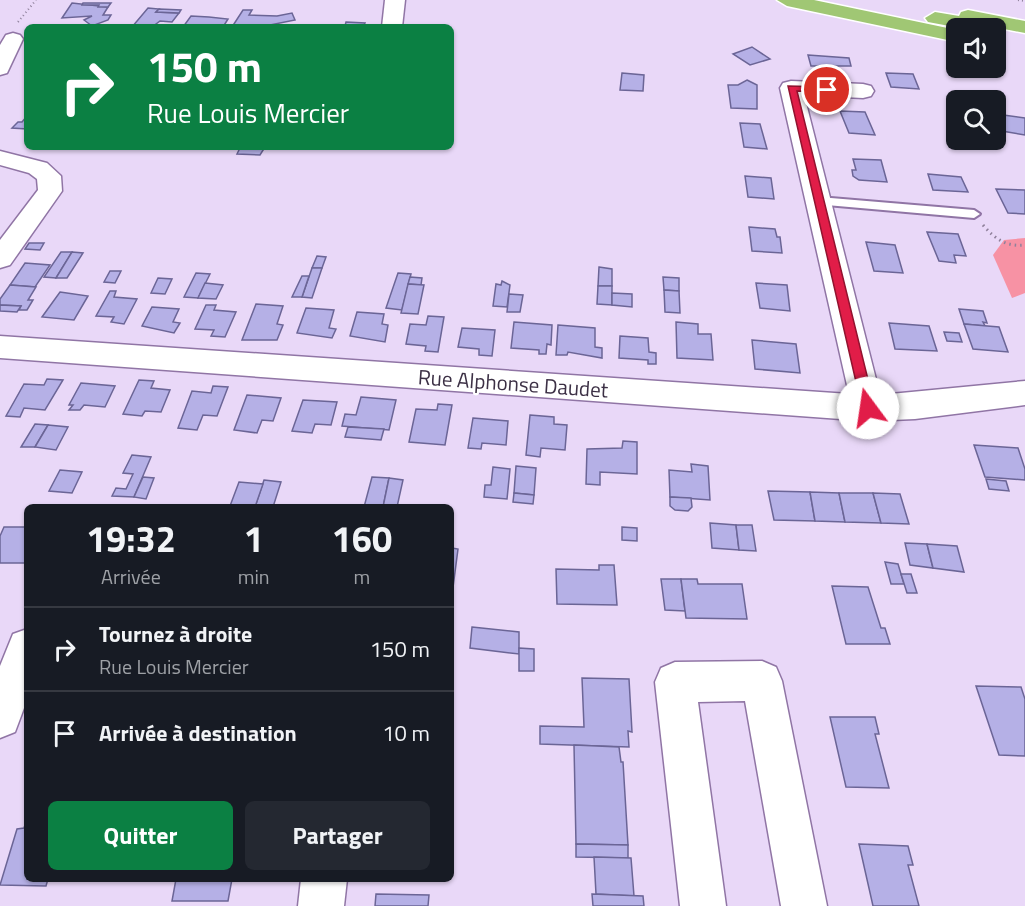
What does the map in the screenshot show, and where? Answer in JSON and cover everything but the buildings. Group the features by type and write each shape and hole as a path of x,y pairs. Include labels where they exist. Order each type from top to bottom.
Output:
{"highway":[{"path":"787,0 946,34"},
{"path":"848,0 946,19"},
{"path":"961,2 1025,15"},
{"path":"919,6 1025,27"},
{"path":"1006,32 1025,36"}],"street":[{"path":"392,24 395,0"},
{"path":"0,69 13,40"},
{"path":"863,92 791,88 868,408"},
{"path":"0,158 38,168 50,177 50,190 0,259"},
{"name":"Rue Alphonse Daudet","path":"0,347 868,408 915,406 1025,393"},
{"path":"0,717 24,656"},
{"path":"702,906 675,682 762,681 804,906"},
{"path":"321,906 324,882"}],"lane":[{"path":"819,201 974,214"}],"path":[{"path":"13,40 19,19 36,0"},
{"path":"1018,0 1025,1"},
{"path":"974,214 998,242 1017,247 1025,245"}],"shaded area":[{"path":"1025,238 1025,293 1012,298 993,255 1004,240"}],"route":[{"path":"827,90 791,88 868,408"}]}
